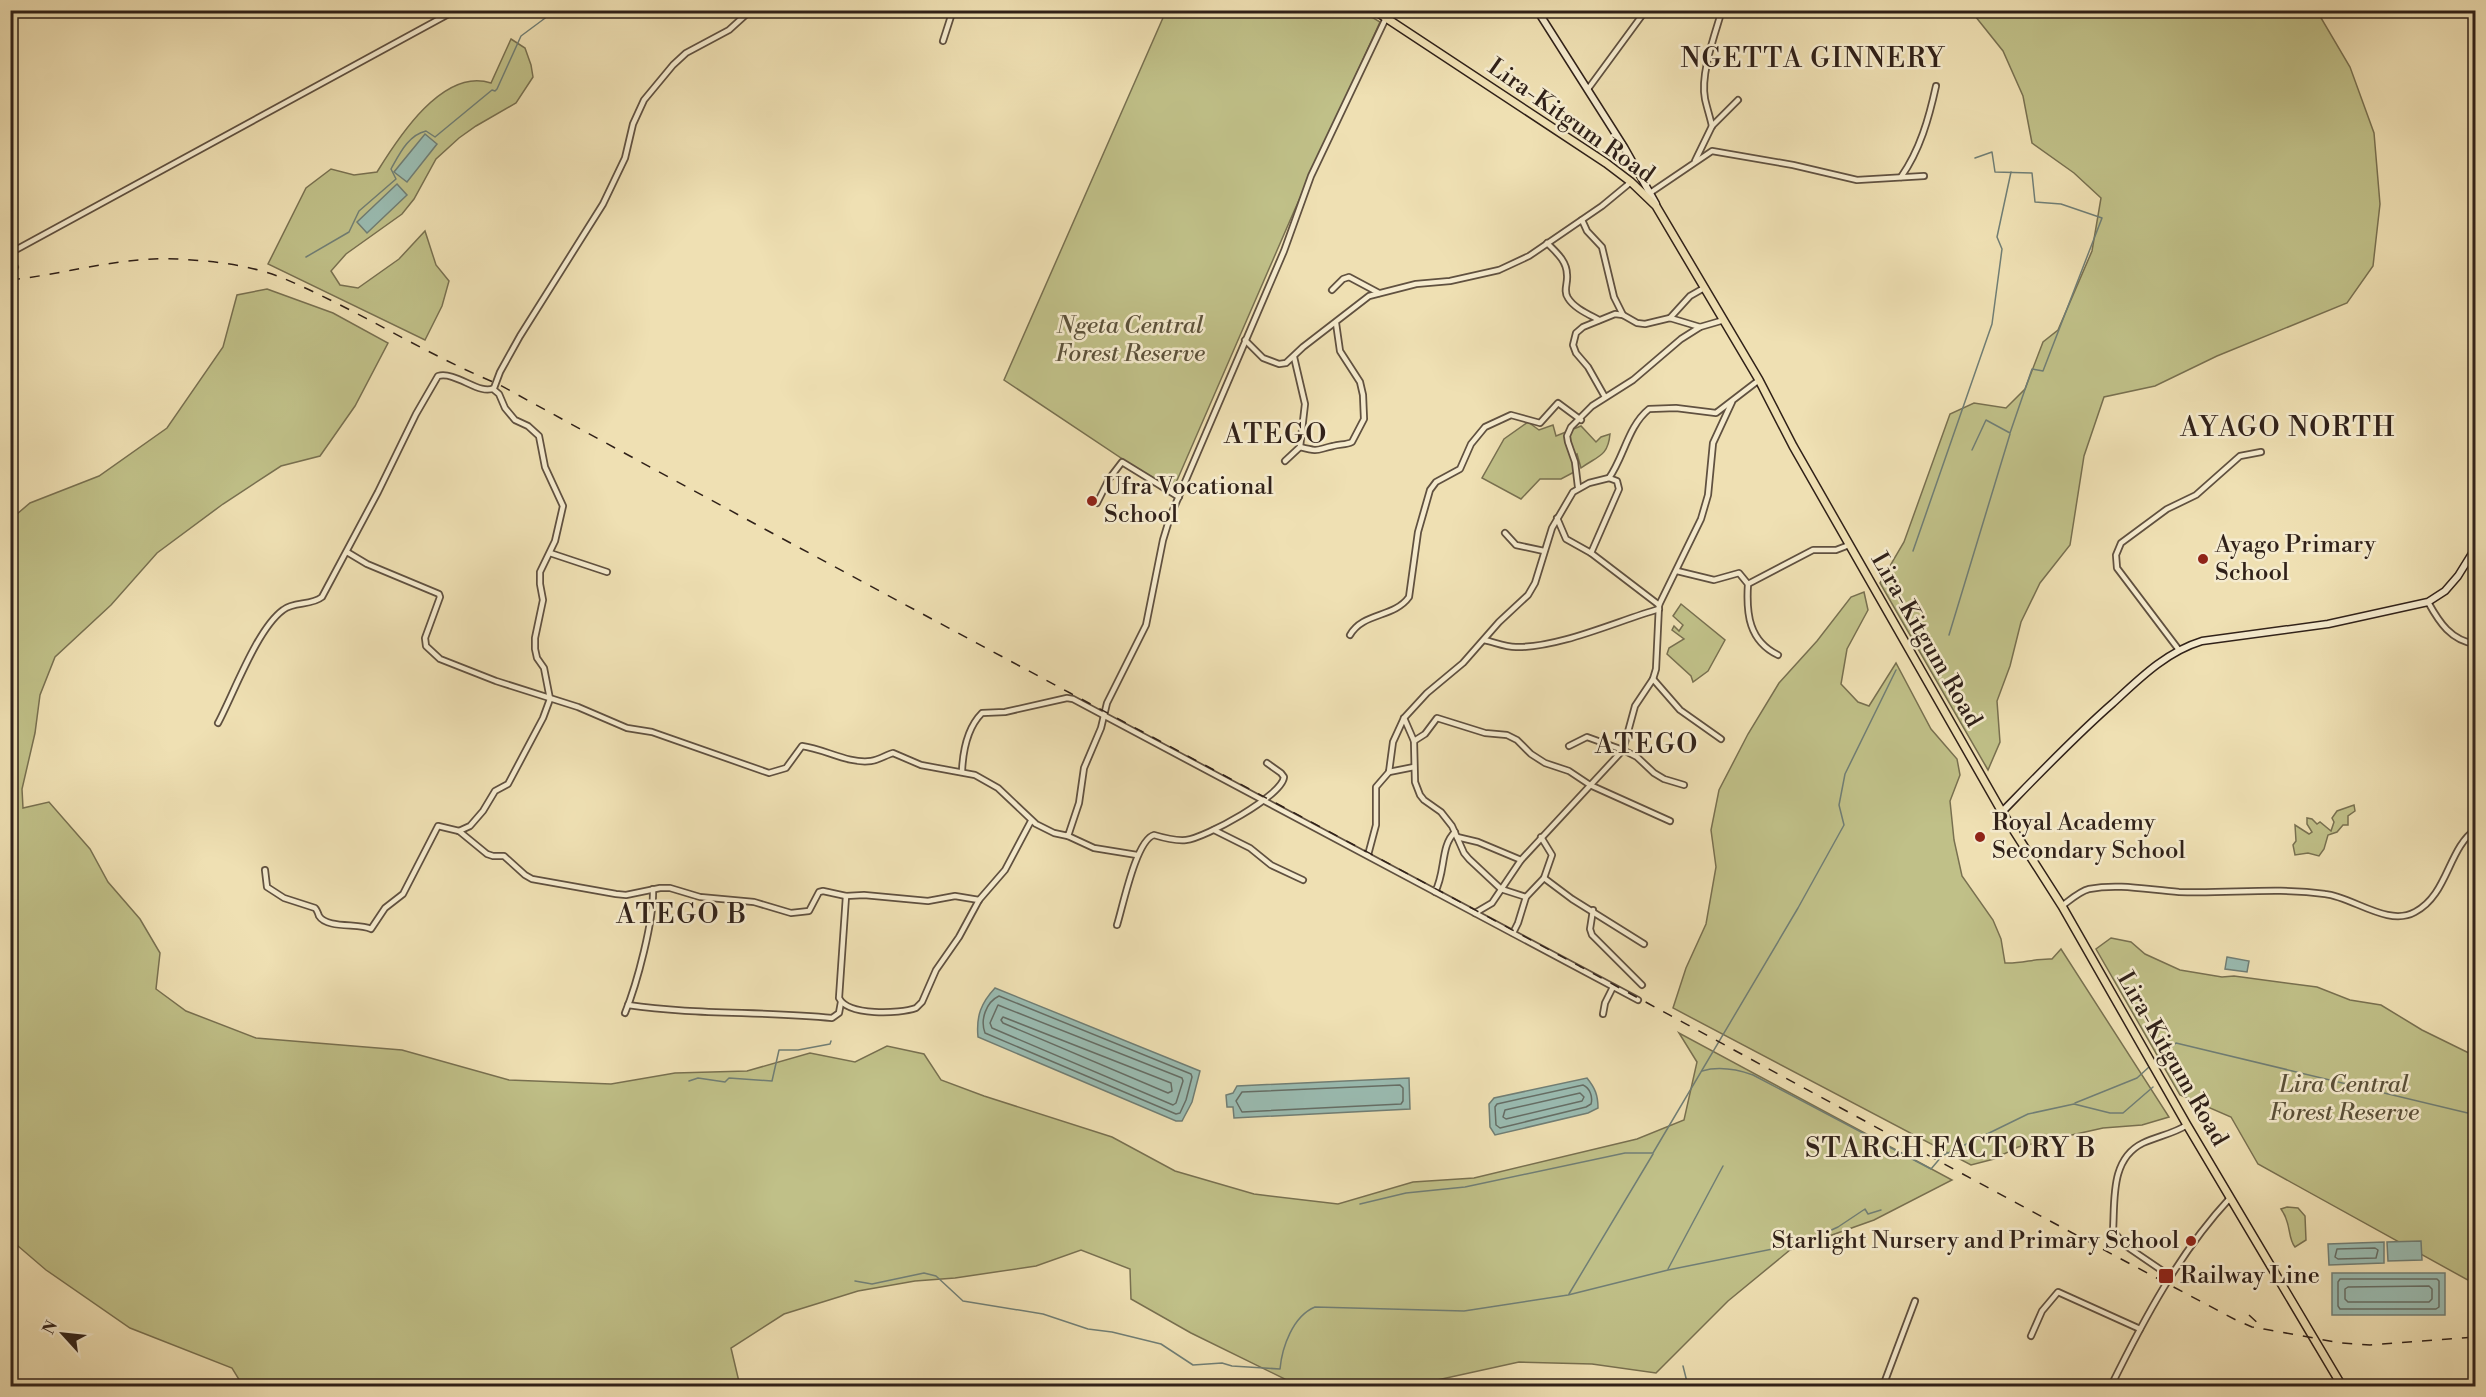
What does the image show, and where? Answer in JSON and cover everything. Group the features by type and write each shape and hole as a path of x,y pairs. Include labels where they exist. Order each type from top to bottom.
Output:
{"main road":[{"name":"Lira-Kitgum Road","path":"1374,10 1631,182 1656,206 1725,320 1793,446 2002,812 2062,906 2187,1125 2342,1386"}],"street":[{"path":"10,253 456,10"},
{"path":"493,389 520,336 603,204 625,158 633,124 644,100 686,53 729,30 751,10"},
{"path":"943,41 953,10"},
{"path":"1537,10 1588,89 1656,206"},
{"path":"1588,89 1646,10"},
{"path":"1712,126 1705,97 1707,58 1722,10"},
{"path":"1068,836 1079,803 1084,768 1112,693 1146,625 1162,540 1284,251 1315,169 1386,18"},
{"path":"1901,177 1915,157 1920,145 1936,86"},
{"path":"1694,163 1712,126 1738,100"},
{"path":"1650,193 1708,153 1718,151 1857,180 1924,176"},
{"path":"1245,340 1256,352 1272,362 1286,363 1369,296 1416,284 1450,281 1499,270 1529,256 1582,220 1631,182"},
{"path":"1582,220 1587,231 1602,248 1614,297 1623,315"},
{"path":"1547,243 1566,266 1565,293 1569,300 1599,320"},
{"path":"10,261 15,267 10,278"},
{"path":"1332,290 1343,279 1349,277 1379,294"},
{"path":"1670,318 1690,296 1704,288"},
{"path":"1605,397 1573,345 1576,333 1582,327 1615,314 1645,324 1670,318 1700,327"},
{"path":"1578,488 1575,462 1568,436 1571,427 1581,420 1592,406 1633,380 1681,339 1700,327 1725,320"},
{"path":"1300,447 1316,452 1335,445 1349,444 1364,419 1360,382 1341,351 1336,324"},
{"path":"1285,461 1300,447 1305,404 1294,357"},
{"path":"218,723 257,642 270,621 284,609 300,603 317,601 322,597 407,431 438,376 448,376 481,388 493,389 499,394 505,408 515,420 528,426 539,436 545,467 562,506 550,553 540,572 543,600 534,638 537,658 544,668 550,699 543,717 508,784 495,791 483,811 470,826 459,831 436,828 403,894 385,908 371,929 359,925 341,926 324,921 315,908 274,893 267,887 265,870"},
{"path":"1368,855 1376,825 1376,787 1389,772 1393,742 1404,718 1427,693 1463,663 1528,595 1535,583 1557,518 1578,488 1609,478 1636,424 1649,409 1676,408 1715,413 1759,380"},
{"path":"1475,913 1489,906 1541,837 1568,812 1623,750 1635,706 1653,679 1657,659 1656,633 1659,607 1701,519 1708,495 1713,443 1732,402"},
{"path":"1350,635 1363,620 1385,614 1409,597 1418,532 1430,490 1436,482 1460,469 1471,444 1485,427 1511,415 1540,423 1558,403 1581,420"},
{"path":"2179,650 2117,568 2118,549 2121,543 2152,520 2196,495 2240,456 2262,452"},
{"path":"1097,503 1109,479 1122,462 1179,497"},
{"path":"1590,553 1619,489 1617,481 1609,478"},
{"path":"1557,518 1566,539 1590,553 1659,607"},
{"path":"1505,533 1516,545 1544,551"},
{"path":"1748,584 1813,550 1836,550 1849,545"},
{"path":"2002,812 2147,671 2179,650 2202,641 2328,624 2428,602 2445,591 2458,576 2475,547"},
{"path":"347,552 367,564 439,594 440,597 424,638 426,646 434,655 453,665 587,711 627,728 652,732 769,773 786,768 802,746 822,749 842,757 862,761 879,759 893,753 921,765 962,771 982,778 998,788 1031,821 1054,833 1068,836 1094,848 1137,855"},
{"path":"550,553 607,572"},
{"path":"1677,571 1714,580 1739,573 1748,584 1746,606 1756,637 1765,649 1778,655"},
{"path":"2428,602 2440,624 2451,634 2467,643 2475,644"},
{"path":"1484,639 1512,647 1535,646 1601,628 1659,607"},
{"path":"1653,679 1680,710 1720,740"},
{"path":"962,771 968,734 973,722 982,713 1005,712 1067,698 1105,714 1638,1000"},
{"path":"1404,718 1416,750 1415,782 1420,795 1441,812 1456,834 1464,853 1501,889 1526,897"},
{"path":"1414,741 1425,734 1437,718 1485,733 1507,735 1517,740 1530,754 1545,763 1569,771 1590,785 1670,821"},
{"path":"1569,746 1587,737 1637,757 1664,779 1684,784"},
{"path":"1117,925 1137,855 1149,836 1186,840 1214,830 1266,801 1280,787 1284,777 1267,763"},
{"path":"1389,772 1414,767"},
{"path":"841,1002 849,1007 885,1013 913,1010 920,1006 933,975 959,937 979,900 1005,870 1031,821"},
{"path":"2062,906 2087,889 2122,886 2180,892 2287,890 2343,897 2385,915 2406,916 2416,912 2432,898 2441,886 2465,839 2475,829"},
{"path":"1214,830 1250,848 1271,866 1303,880"},
{"path":"459,831 487,854 504,856 525,876 532,879 626,895 670,888 700,897 754,902 791,913 809,911 821,891 846,896 864,895 928,901 955,896 979,900"},
{"path":"1456,834 1521,861"},
{"path":"1435,892 1443,872 1446,842 1456,834"},
{"path":"1513,933 1526,897 1544,878 1552,855 1541,837"},
{"path":"1544,878 1644,944"},
{"path":"625,1013 649,928 654,904 653,889"},
{"path":"628,1005 667,1010 832,1018 839,1013 841,1002 839,998 846,896"},
{"path":"1593,910 1590,929 1592,934 1642,985"},
{"path":"1603,1014 1605,1003 1613,987"},
{"path":"2170,1276 2126,1246 2113,1232 2117,1173 2123,1161 2143,1143 2174,1134 2187,1125"},
{"path":"2111,1386 2170,1276 2196,1239 2230,1198"},
{"path":"2031,1335 2042,1311 2058,1292 2140,1329"},
{"path":"1883,1386 1915,1301"}],"green space":[{"name":"Ngeta Central Forest Reserve","path":"1166,11 1362,11 1380,22 1295,209 1172,492 1004,380"},
{"path":"1971,11 2317,11 2350,67 2374,133 2380,204 2373,266 2347,303 2217,356 2155,386 2104,397 2084,456 2070,545 2040,583 2021,622 2010,666 1997,701 2000,742 1988,770 1880,583 1904,542 1950,414 1974,403 2006,408 2025,389 2043,342 2058,330 2092,251 2101,198 2074,173 2032,143 2023,96 2003,51"},
{"path":"511,39 525,48 533,77 516,103 459,138 436,159 414,199 402,214 346,254 331,271 340,285 358,288 399,259 425,231 436,265 449,281 442,306 425,340 268,264 306,188 331,169 354,175 377,172 410,125 439,95 456,85 473,81 491,83"},
{"path":"267,289 333,313 388,343 355,406 320,456 281,466 223,504 157,553 111,605 55,657 40,695 35,733 22,789 23,808 49,802 90,849 108,882 140,919 160,953 156,989 186,1011 256,1038 402,1050 509,1080 611,1084 675,1073 747,1071 810,1053 855,1062 887,1046 924,1054 941,1080 1112,1137 1175,1171 1254,1194 1338,1204 1413,1182 1474,1178 1637,1139 1684,1120 1697,1062 1679,1033 1952,1180 1874,1220 1790,1250 1728,1301 1656,1373 1592,1364 1519,1362 1410,1386 1299,1386 1191,1333 1131,1299 1130,1269 1081,1250 1036,1266 955,1278 915,1281 858,1291 784,1314 731,1348 740,1386 243,1386 232,1368 130,1328 46,1270 11,1240 11,519 30,503 99,476 167,428 223,347 237,295"},
{"path":"1528,422 1539,430 1553,425 1556,436 1581,426 1596,442 1601,437 1610,434 1609,442 1601,455 1581,468 1577,454 1572,457 1576,471 1561,479 1540,479 1521,499 1482,478 1504,439"},
{"path":"1864,592 1868,610 1847,649 1841,684 1858,702 1869,706 1896,663 1931,729 1957,759 1960,775 1950,801 1954,840 1962,876 1993,920 2001,939 2005,963 2052,959 2061,949 2169,1117 2142,1125 2103,1128 2018,1147 1994,1159 1971,1165 1673,1008 1686,968 1706,924 1716,867 1711,830 1719,790 1748,734 1779,683 1817,641 1851,597"},
{"path":"1681,604 1725,640 1708,671 1693,682 1691,676 1667,654 1669,648 1684,639 1672,630 1674,626 1679,631 1683,625 1673,616"},
{"path":"2354,805 2355,811 2348,816 2348,825 2343,825 2337,832 2328,835 2324,849 2319,856 2308,853 2295,855 2293,845 2296,841 2295,825 2309,834 2312,832 2307,824 2307,818 2317,824 2320,822 2331,831 2334,822 2332,818 2337,811"},
{"name":"Lira Central Forest Reserve","path":"2111,938 2131,942 2145,954 2180,970 2317,987 2350,1000 2381,1005 2422,1030 2475,1056 2475,1284 2258,1164 2231,1117 2180,1095 2096,949"},
{"path":"2298,1208 2305,1216 2306,1240 2295,1247 2287,1220 2281,1209"}],"water":[{"path":"425,134 437,144 407,182 394,172"},
{"path":"397,184 407,195 367,233 357,222"},
{"path":"2227,957 2249,961 2247,972 2225,969"},
{"path":"995,988 1200,1071 1192,1102 1182,1121 1176,1121 978,1037 980,1010"},
{"path":"1409,1078 1410,1109 1234,1118 1233,1107 1227,1107 1226,1095 1233,1093 1237,1086"},
{"path":"1587,1078 1596,1092 1598,1108 1588,1113 1495,1135 1490,1127 1489,1104 1494,1098"},
{"path":"2421,1241 2422,1260 2388,1261 2387,1242"},
{"path":"2384,1242 2384,1263 2329,1265 2328,1244"},
{"path":"2332,1273 2445,1273 2445,1315 2332,1315"}],"waterway":[{"path":"306,257 349,232 359,211 396,179 391,169 409,141 426,131 435,137 492,90 495,91 521,36 556,10"},
{"path":"1972,450 1986,420 2010,433 2032,369 2043,371 2102,218 2061,204 2035,202 2032,173 1995,172 1992,152 1975,158"},
{"path":"1913,551 1992,324 2002,249 1997,237 2011,172"},
{"path":"1949,635 2010,434"},
{"path":"1360,1204 1406,1193 1465,1187 1625,1153 1653,1153 1798,908 1844,825 1839,805 1845,774 1896,670"},
{"path":"689,1081 698,1078 725,1082 729,1078 772,1081 779,1050 798,1050 830,1044 831,1041"},
{"path":"2156,1061 2176,1043 2476,1115"},
{"path":"2075,1103 2137,1078 2149,1067"},
{"path":"1702,1071 1728,1069 1753,1075 1931,1169 1942,1156 2028,1114 2074,1104 2110,1113 2123,1113 2153,1087"},
{"path":"1569,1294 1653,1154"},
{"path":"1668,1269 1723,1166"},
{"path":"855,1281 872,1284 924,1273 936,1276 963,1301 1043,1314 1088,1329 1112,1332 1161,1344 1193,1365 1222,1363 1232,1366 1280,1369 1283,1351 1290,1333 1301,1317 1315,1307 1464,1311 1568,1295 1668,1270 1803,1243 1838,1227 1865,1209 1868,1214 1881,1210"},
{"path":"1683,1366 1688,1386"}],"railway":[{"path":"10,280 136,260 178,259 259,270 312,291 498,384 2236,1320 2264,1329"},
{"path":"2249,1315 2264,1329 2341,1343 2370,1345 2476,1337"}],"place":[{"name":"Ufra Vocational School","path":"1092,501"},
{"name":"Ayago Primary School","path":"2203,559"},
{"name":"Royal Academy Secondary School","path":"1980,837"},
{"name":"Starlight Nursery and Primary School","path":"2191,1241"},
{"name":"Railway Line","path":"2166,1276"}],"district":[{"name":"NGETTA GINNERY","path":"1813,59"},
{"name":"AYAGO NORTH","path":"2288,428"},
{"name":"ATEGO","path":"1276,435"},
{"name":"ATEGO","path":"1647,745"},
{"name":"ATEGO B","path":"682,915"},
{"name":"STARCH FACTORY B","path":"1951,1149"}]}
